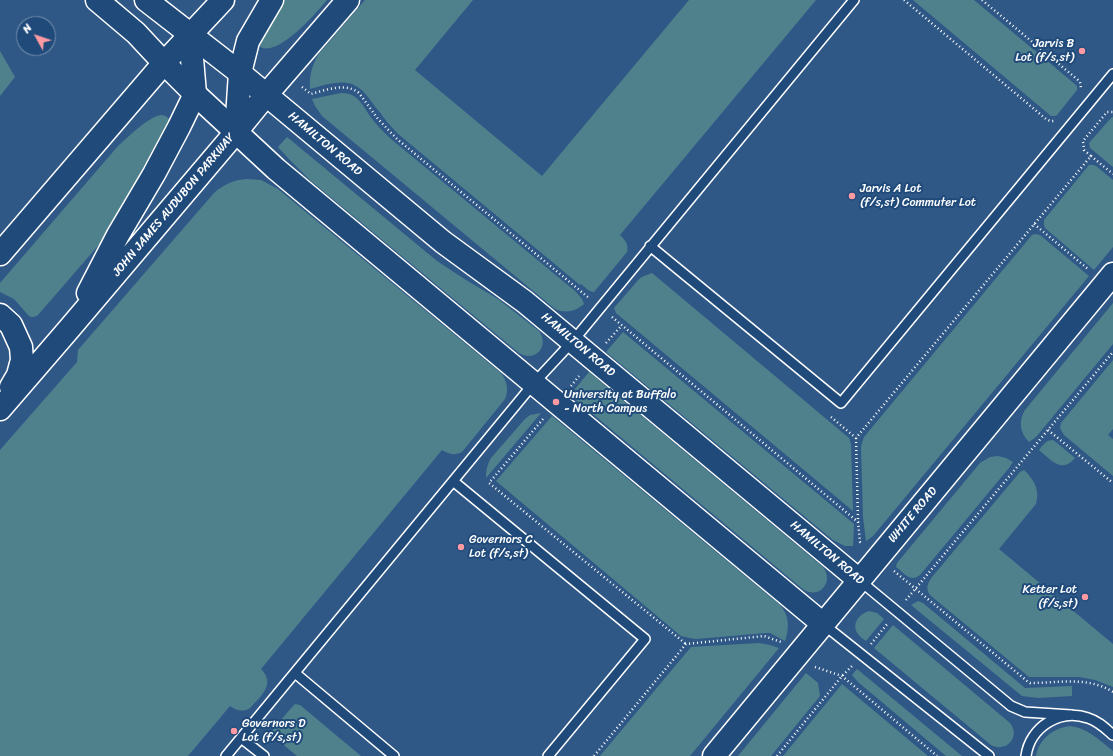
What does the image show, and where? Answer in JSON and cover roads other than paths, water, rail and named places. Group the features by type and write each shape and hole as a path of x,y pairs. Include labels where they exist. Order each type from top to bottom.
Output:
{"street":[{"path":"97,0 136,34 195,94 276,169 823,624"},
{"name":"HAMILTON ROAD","path":"146,0 240,73 442,242 526,302 859,580"},
{"path":"0,254 164,63 223,0"},
{"path":"236,132 240,73 248,41 272,0"},
{"name":"JOHN JAMES AUDUBON PARKWAY","path":"0,409 236,132 285,72 348,0"},
{"path":"69,329 118,235 154,174 195,94 190,35"},
{"name":"WHITE ROAD","path":"714,756 1109,279"},
{"path":"0,315 11,325 21,347 22,360 18,375 0,406"}],"lane":[{"path":"226,756 534,383 573,341 854,0"},
{"path":"650,246 841,403 1113,74"},
{"path":"453,481 645,639 548,756"},
{"name":"HAMILTON ROAD","path":"859,580 1019,711 1079,716 1094,720 1113,735"},
{"path":"823,624 989,756"},
{"path":"295,673 394,756"},
{"path":"1026,756 1029,744 1037,731 1049,721 1071,715"},
{"path":"242,738 264,756"}],"place":[{"name":"Jarvis B Lot (f/s,st)","path":"1082,51"},
{"name":"Jarvis A Lot (f/s,st) Commuter Lot","path":"852,196"},
{"name":"University at Buffalo - North Campus","path":"556,402"},
{"name":"Governors C Lot (f/s,st)","path":"461,547"},
{"name":"Ketter Lot (f/s,st)","path":"1085,597"},
{"name":"Governors D Lot (f/s,st)","path":"234,731"}]}
